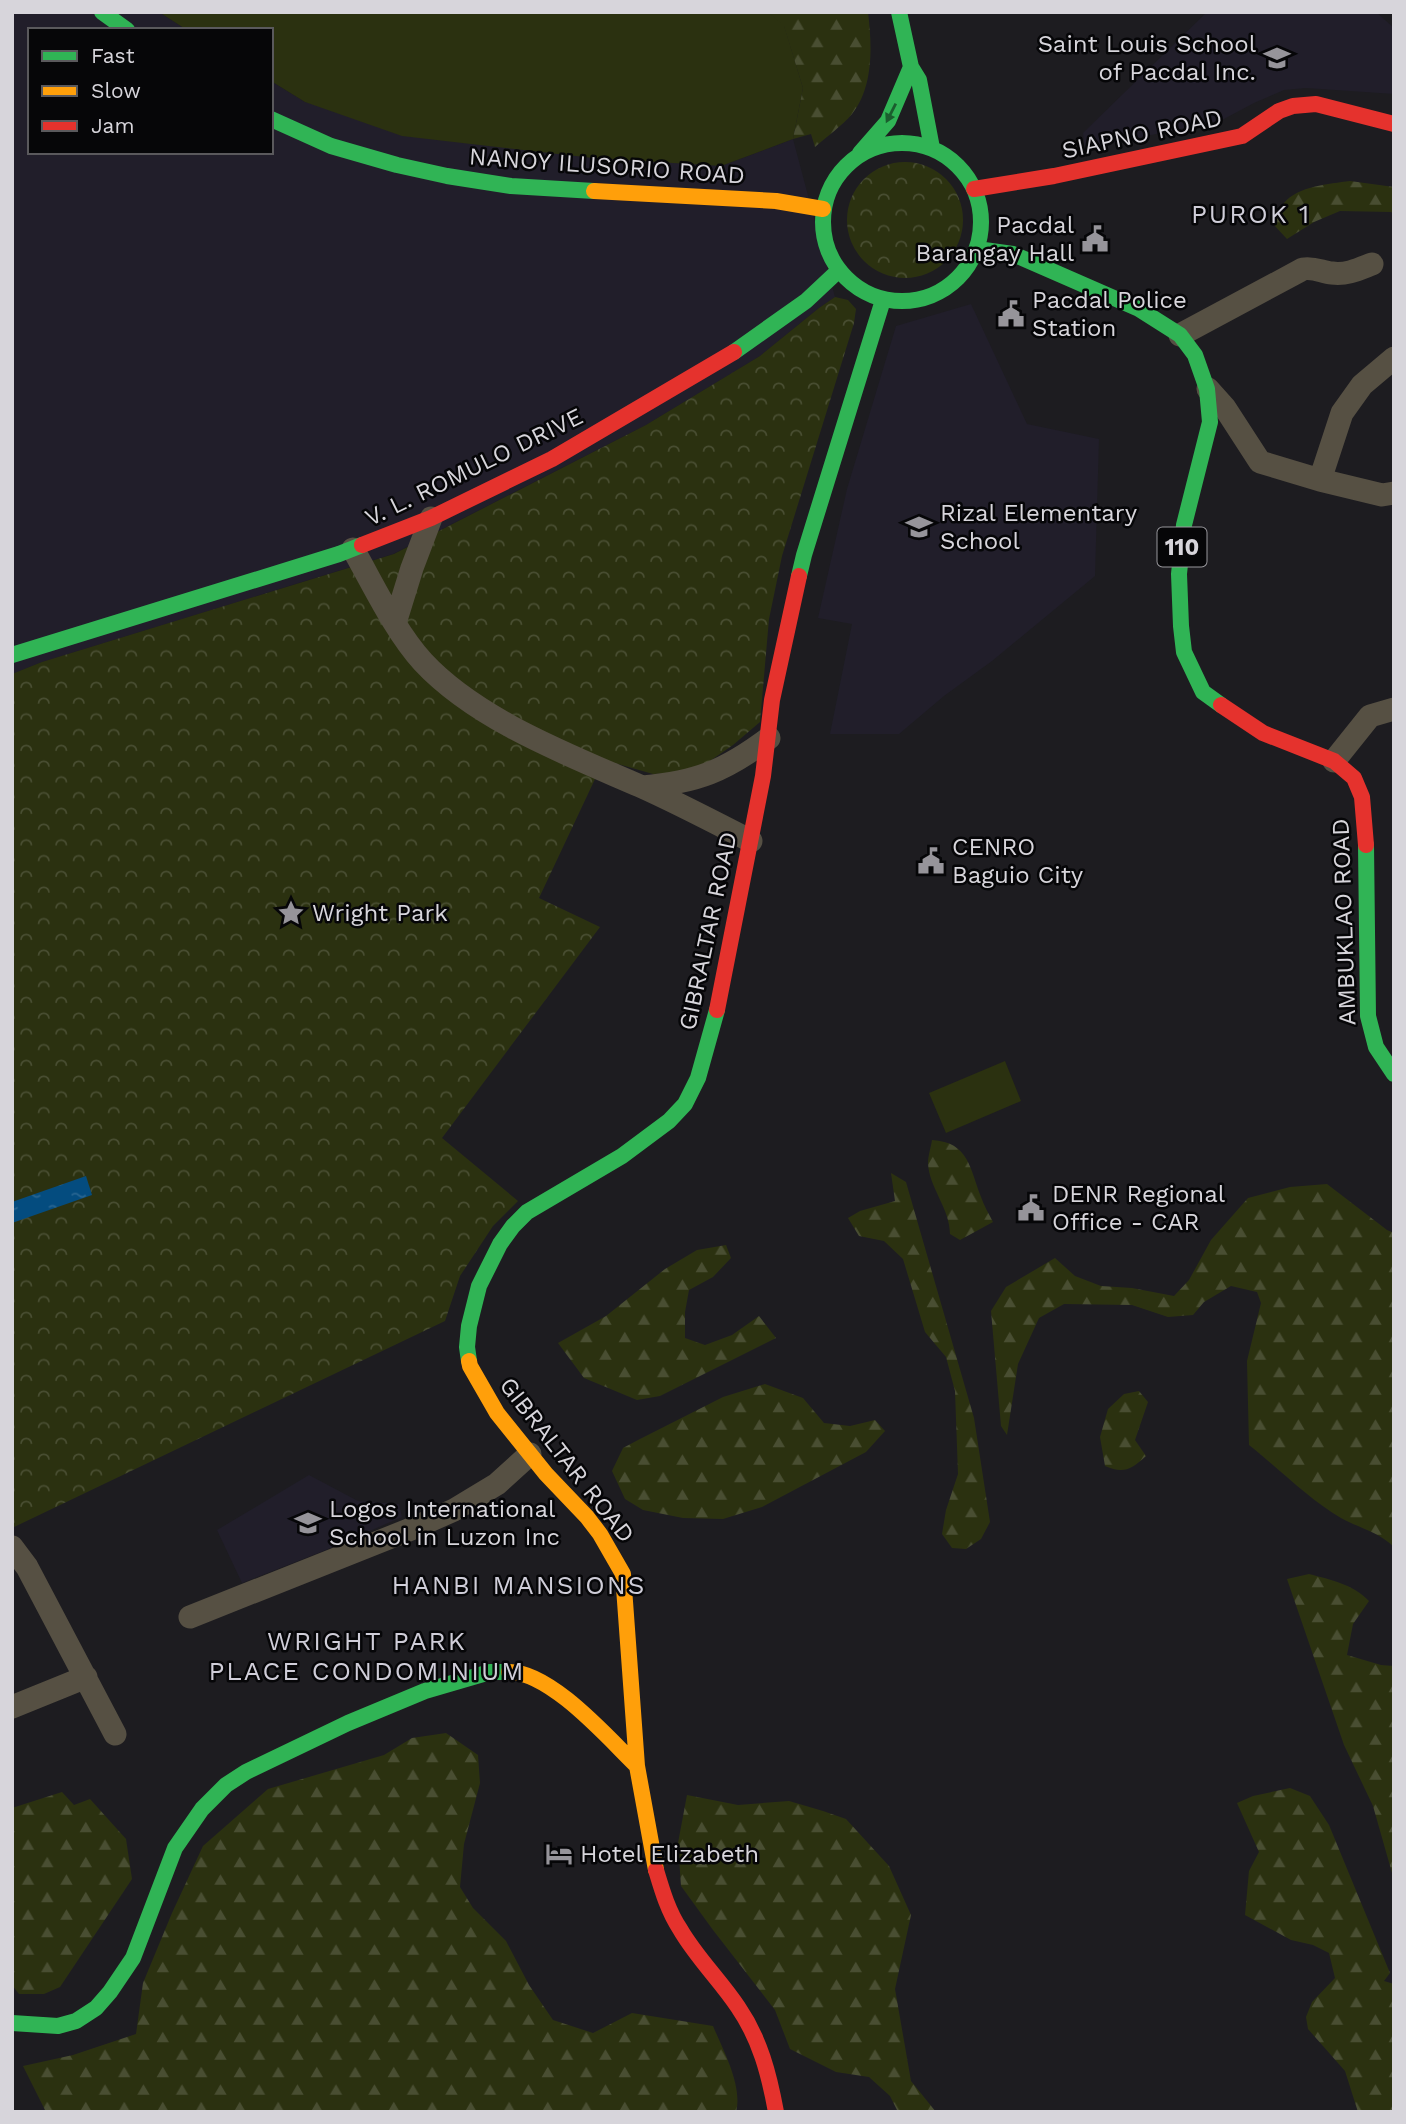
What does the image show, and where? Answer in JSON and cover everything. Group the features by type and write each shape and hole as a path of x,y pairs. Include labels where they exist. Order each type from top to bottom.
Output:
{"main road":[{"path":"102,12 124,28"},
{"path":"900,12 911,68 919,80 932,148"},
{"path":"860,153 895,142 914,143 932,148 952,160 965,173 974,189 981,219 977,249 966,269 950,286 929,297 906,302 883,300 858,289 838,271 827,253 822,231 823,209 841,169 860,153 888,121 911,68"},
{"name":"SIAPNO ROAD","path":"974,189 1054,176 1242,136 1279,111 1293,106 1316,104 1394,124"},
{"name":"NANOY ILUSORIO ROAD","path":"273,120 331,146 397,165 485,182 511,186 776,201 823,209"},
{"name":"AMBUKLAO ROAD","path":"977,249 1013,254 1139,309 1180,335 1195,355 1208,389 1210,422 1184,525 1179,574 1184,652 1203,692 1263,733 1334,761 1354,778 1362,797 1366,840 1368,1016 1371,1037 1379,1054 1394,1074"},
{"name":"V. L. ROMULO DRIVE","path":"12,655 352,549 431,518 552,459 713,365 806,301 838,271"},
{"name":"GIBRALTAR ROAD","path":"776,2112 769,2073 759,2046 739,2008 680,1930 665,1900 656,1870 637,1766 623,1574 587,1517 546,1474 497,1413 470,1366 467,1348 469,1326 480,1286 500,1244 513,1226 527,1212 622,1156 669,1121 685,1104 698,1078 720,999 769,738 772,701 804,555 883,300"},
{"path":"12,2023 58,2026 76,2021 96,2008 134,1958 175,1848 202,1809 226,1785 246,1772 361,1717 425,1691 490,1672 517,1672 541,1682 570,1701 637,1766"}],"street":[{"path":"1180,335 1303,269 1348,273 1372,264"},
{"path":"1320,480 1342,413 1362,385 1394,358"},
{"path":"1208,389 1225,408 1260,461 1320,480 1382,495 1394,493"},
{"path":"395,622 431,518"},
{"path":"352,549 409,645 439,678 471,703 527,735 751,841"},
{"path":"1334,761 1370,716 1394,709"},
{"path":"643,788 700,778 723,769 769,738"},
{"path":"190,1617 454,1510 498,1484 530,1454"},
{"path":"12,1547 27,1567 115,1734"},
{"path":"12,1707 86,1677"}],"shaded area":[{"path":"12,12 159,12 184,28 28,28 28,154 273,154 273,82 305,102 721,166 793,139 835,297 760,356 646,425 393,554 42,662 12,674"},
{"name":"Saint Louis School of Pacdal Inc.","path":"1207,12 1376,12 1394,28 1394,94 1306,88 1284,90 1222,120 1085,149 1083,133"},
{"name":"Rizal Elementary School","path":"971,304 1027,424 1099,439 1095,576 899,734 830,734 852,624 818,618 847,489 896,326"},
{"name":"Logos International School in Luzon Inc","path":"309,1475 358,1501 399,1504 402,1517 242,1583 217,1530"}],"green space":[{"path":"159,12 768,12 784,25 803,88 793,139 721,166 593,158 402,136 305,102 273,82 273,28 184,28"},
{"path":"768,12 868,12 870,65 864,91 852,114 815,147 811,134 793,139 803,88 784,26"},
{"path":"905,162 927,166 946,179 959,198 963,220 959,242 946,261 927,274 905,278 883,274 864,261 851,242 847,220 851,198 864,179 883,166"},
{"path":"1350,181 1394,187 1394,214 1340,211 1314,222 1287,239 1274,225 1284,203 1290,197 1314,187"},
{"name":"Wright Park","path":"835,297 848,300 856,309 854,323 782,556 769,619 760,722 694,772 653,774 604,760 539,898 600,927 442,1138 518,1201 493,1226 460,1276 445,1321 12,1528 12,674 42,662 394,554 646,425 760,356"},
{"path":"1005,1061 1021,1101 946,1133 929,1093"},
{"path":"932,1140 954,1146 961,1152 993,1222 960,1240 950,1234 947,1215 929,1172 928,1160"},
{"path":"891,1173 906,1182 974,1418 990,1522 981,1539 966,1549 952,1548 942,1534 946,1510 958,1474 955,1391 946,1357 925,1332 903,1259 884,1241 859,1236 848,1218 860,1211 895,1201"},
{"path":"1327,1184 1394,1233 1394,1547 1375,1534 1329,1511 1249,1445 1247,1361 1261,1303 1257,1292 1231,1286 1204,1302 1193,1315 1168,1317 1132,1305 1064,1304 1039,1318 1018,1364 1007,1435 1001,1426 991,1311 1006,1287 1055,1258 1075,1276 1101,1286 1132,1288 1174,1296 1189,1280 1211,1240 1248,1198 1290,1187"},
{"path":"726,1245 731,1258 713,1277 689,1290 685,1312 685,1338 705,1345 732,1335 759,1316 776,1338 660,1396 637,1400 584,1378 558,1343 606,1316 665,1269 697,1250"},
{"path":"765,1384 803,1398 824,1423 850,1426 875,1420 885,1431 866,1452 762,1507 723,1519 683,1518 643,1510 625,1499 612,1471 623,1448 723,1397"},
{"path":"1139,1391 1148,1402 1135,1440 1146,1456 1127,1469 1117,1470 1105,1466 1100,1437 1108,1409 1124,1394"},
{"path":"1309,1574 1349,1587 1369,1601 1353,1624 1347,1655 1394,1666 1394,1880 1373,1806 1344,1745 1287,1579"},
{"path":"446,1733 478,1755 480,1783 464,1844 460,1887 473,1908 506,1941 529,1985 553,2020 593,2033 632,2013 713,2026 727,2057 737,2091 736,2112 46,2112 23,2066 73,2055 136,2034 143,1983 203,1846 268,1789 384,1755 412,1738"},
{"path":"1290,1788 1310,1796 1329,1825 1390,1973 1384,1981 1394,1984 1394,2112 1358,2112 1345,2071 1308,2029 1306,2017 1312,2002 1335,1978 1329,1953 1313,1945 1291,1940 1245,1915 1249,1871 1259,1852 1237,1803 1253,1796"},
{"path":"62,1792 74,1805 90,1799 126,1839 132,1879 60,1987 44,1994 19,1994 12,1985 12,1808"},
{"path":"687,1795 738,1805 789,1801 846,1819 889,1866 911,1915 895,1989 911,2081 936,2112 898,2112 890,2096 869,2077 836,2072 790,2049 775,2010 681,1886 678,1843"}],"water":[{"path":"86,1176 92,1195 12,1223 12,1202"}],"traffic: fast":[{"path":"102,12 124,28"},
{"path":"899,12 911,67 919,80 932,148"},
{"path":"860,153 888,121 911,67"},
{"path":"273,120 331,146 397,165 511,186 594,191"},
{"path":"902,143 932,149 958,166 975,192 981,222 975,252 958,278 932,295 902,301 872,295 846,278 829,252 823,222 829,192 846,166 872,149 902,143"},
{"path":"977,249 1013,254 1139,309 1180,335 1195,355 1207,389 1210,422 1184,525 1179,574 1181,626 1184,652 1203,692 1221,705"},
{"path":"734,352 806,301 838,271"},
{"path":"799,576 883,300"},
{"path":"12,655 362,545"},
{"path":"1366,845 1368,1016 1376,1047 1394,1074"},
{"path":"469,1361 469,1326 479,1286 500,1244 527,1212 622,1156 669,1121 685,1104 698,1078 717,1010"},
{"path":"12,2023 58,2026 76,2021 96,2008 133,1958 175,1848 202,1809 226,1785 246,1772 348,1723 425,1691 490,1672 509,1672"}],"traffic: slow":[{"path":"594,191 776,201 823,209"},
{"path":"469,1361 497,1413 546,1474 587,1517 623,1574 637,1766 656,1870"},
{"path":"509,1672 525,1675 560,1694 637,1766"}],"traffic: jam":[{"path":"974,189 1054,176 1242,136 1279,111 1293,106 1316,104 1394,124"},
{"path":"362,545 431,518 552,459 734,352"},
{"path":"717,1010 763,776 772,700 799,576"},
{"path":"1221,705 1263,733 1334,761 1354,778 1362,797 1366,845"},
{"path":"656,1870 676,1922 746,2019 767,2071 776,2112"}],"place":[{"name":"Saint Louis School of Pacdal Inc.","path":"1277,58"},
{"name":"Pacdal Barangay Hall","path":"1095,239"},
{"name":"Pacdal Police Station","path":"1011,314"},
{"name":"Rizal Elementary School","path":"919,527"},
{"name":"CENRO Baguio City","path":"931,861"},
{"name":"Wright Park","path":"291,913"},
{"name":"DENR Regional Office - CAR","path":"1031,1208"},
{"name":"Logos International School in Luzon Inc","path":"308,1523"},
{"name":"Hotel Elizabeth","path":"559,1854"}],"district":[{"name":"PUROK 1","path":"1251,214"},
{"name":"HANBI MANSIONS","path":"519,1585"},
{"name":"WRIGHT PARK PLACE CONDOMINIUM","path":"367,1656"}]}
